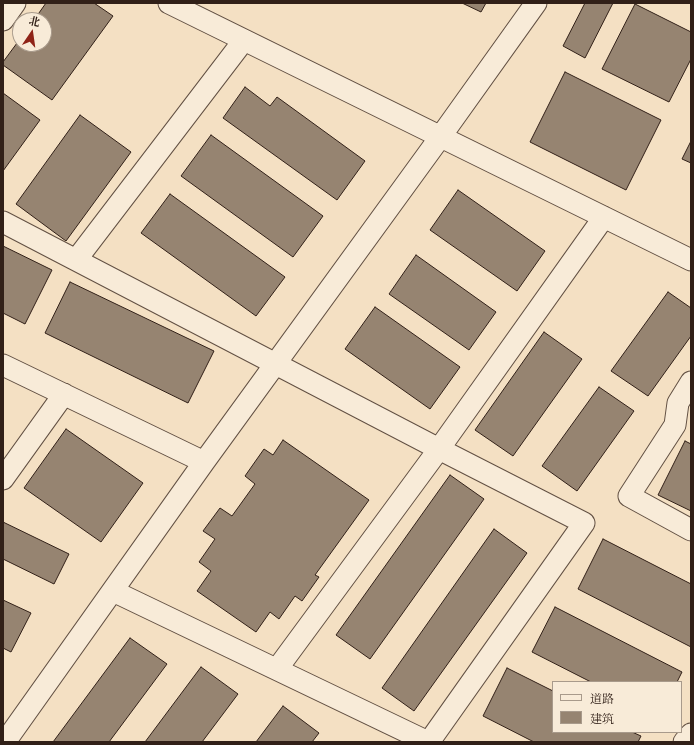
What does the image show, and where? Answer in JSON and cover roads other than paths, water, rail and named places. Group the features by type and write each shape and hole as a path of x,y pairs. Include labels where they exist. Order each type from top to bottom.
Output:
{"street":[{"path":"3,20 15,3"},
{"path":"169,3 691,260"},
{"path":"5,742 204,462 536,3"},
{"path":"76,260 244,40"},
{"path":"277,669 439,449 604,217"},
{"path":"3,222 584,523 429,742 112,591"},
{"path":"3,365 204,462"},
{"path":"691,382 678,403 675,425 629,496 691,530"},
{"path":"3,479 64,394"},
{"path":"684,742 691,734"}]}
